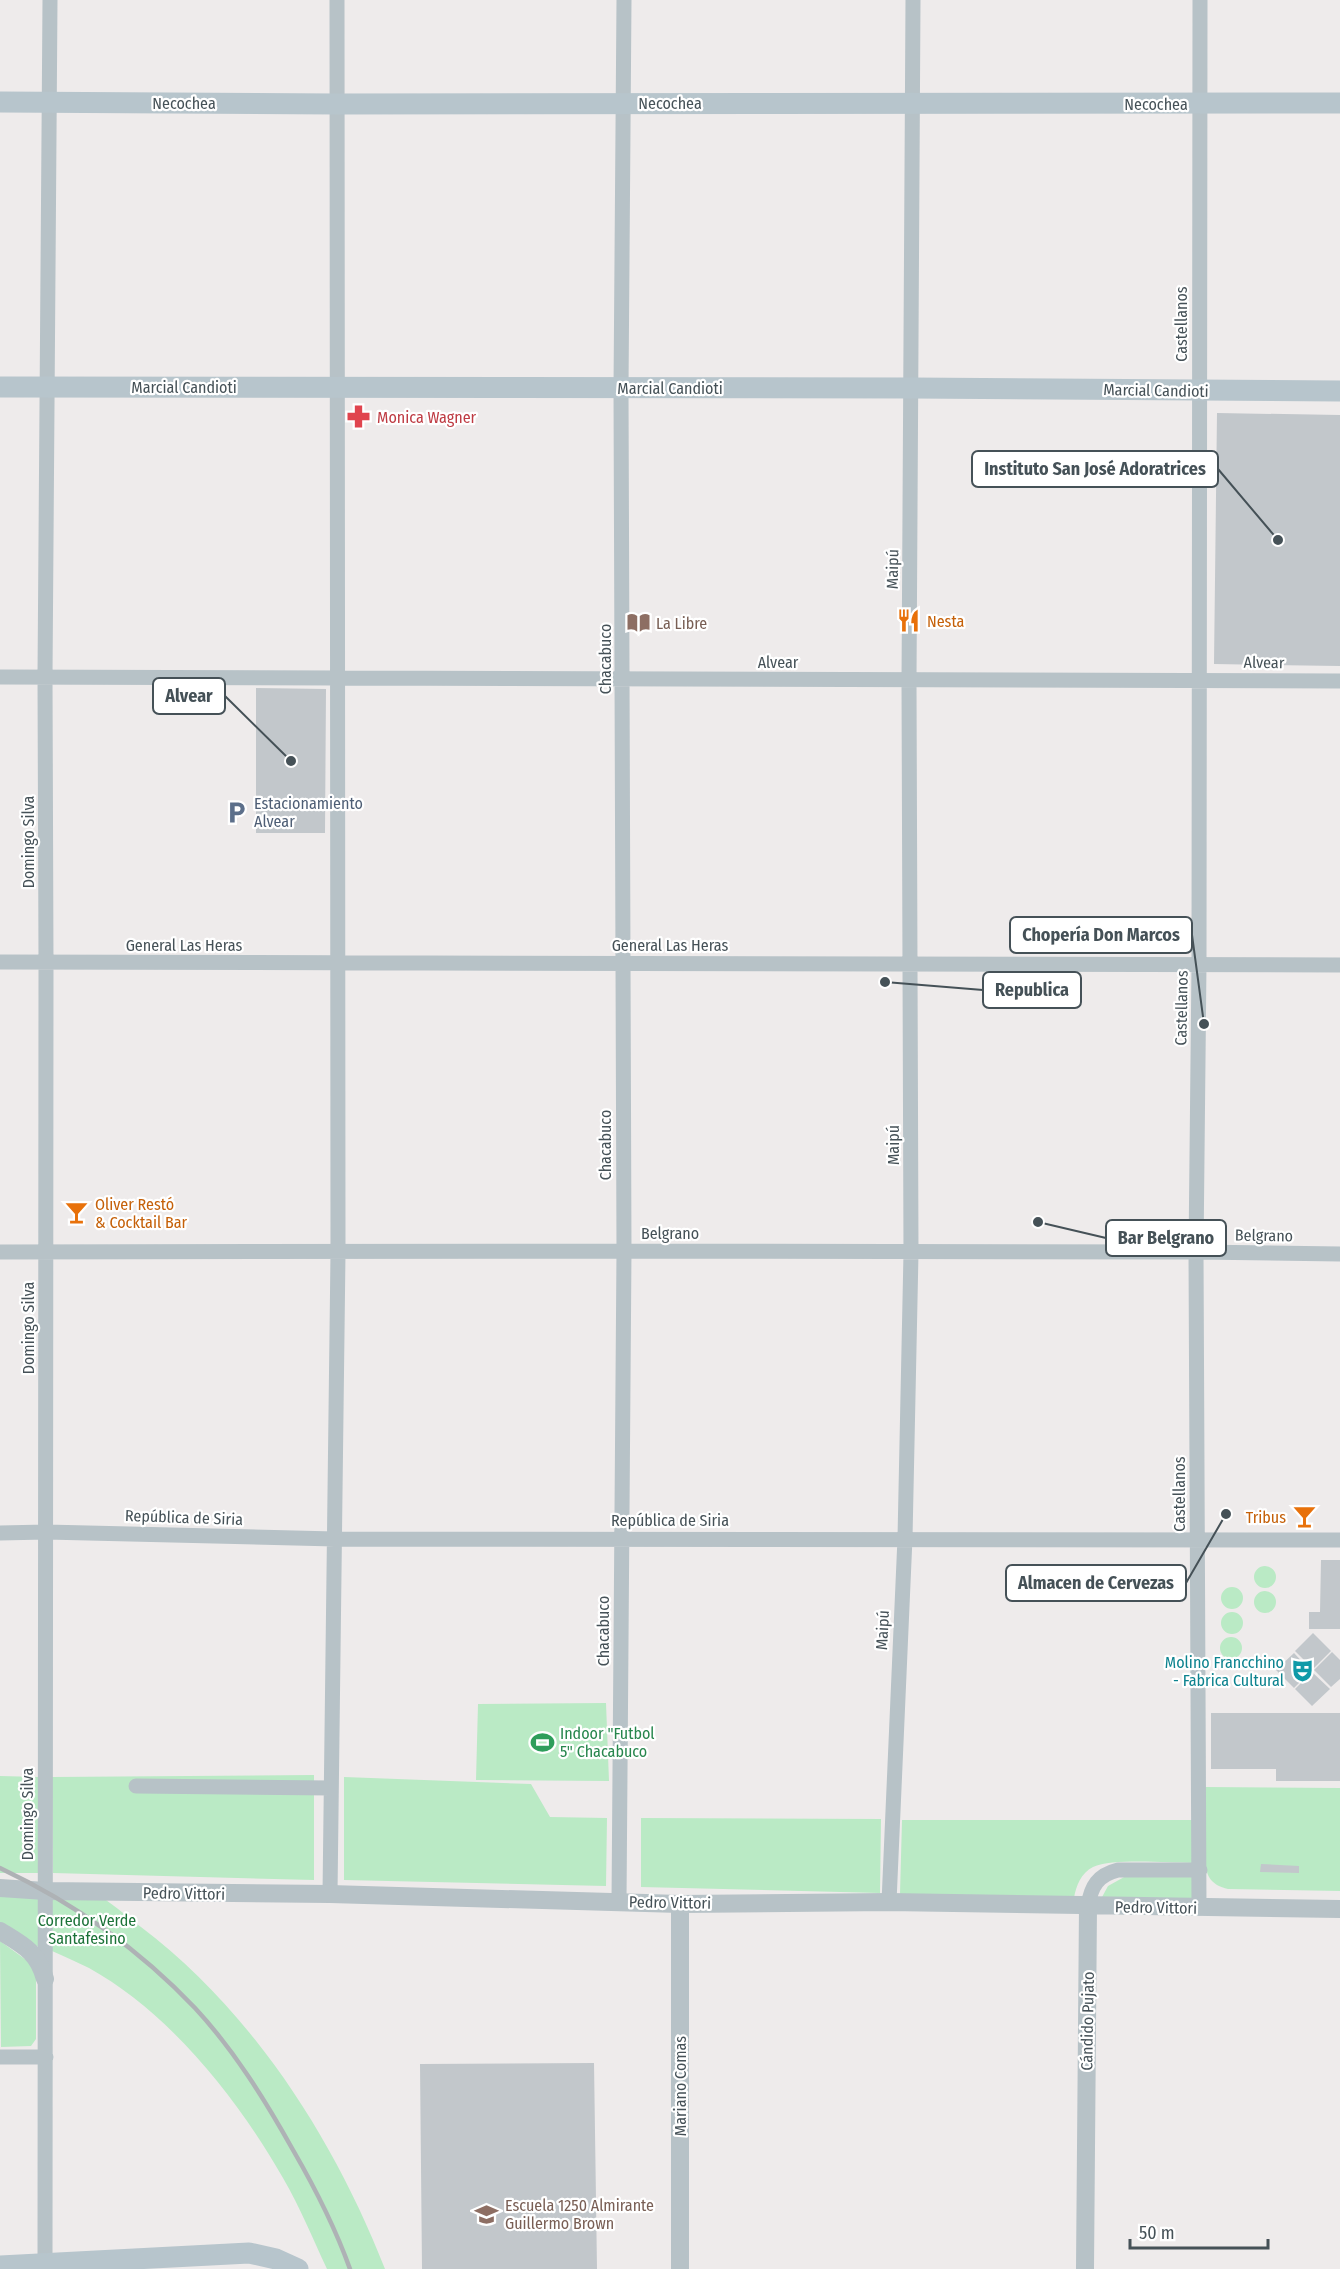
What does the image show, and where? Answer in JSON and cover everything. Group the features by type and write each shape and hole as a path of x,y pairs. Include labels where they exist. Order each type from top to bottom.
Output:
{"main road":[{"name":"Necochea","path":"0,102 912,105 1340,103"},
{"name":"Marcial Candioti","path":"0,387 1340,391"},
{"path":"0,2266 45,2266 249,2253 276,2259 298,2269"}],"street":[{"name":"Domingo Silva","path":"45,2266 45,676 50,0"},
{"path":"330,1894 338,1253 337,0"},
{"name":"Chacabuco","path":"619,1902 624,1251 621,388 624,0"},
{"name":"Maipú","path":"889,1902 905,1538 911,1253 909,681 914,0"},
{"name":"Castellanos","path":"1199,1908 1196,1252 1200,680 1200,0"},
{"name":"Alvear","path":"0,677 1340,681"},
{"name":"General Las Heras","path":"0,962 1340,965"},
{"name":"Belgrano","path":"0,1252 624,1251 1340,1254"},
{"name":"República de Siria","path":"0,1533 46,1532 335,1539 1197,1538 1340,1540"},
{"path":"136,1786 331,1788"},
{"name":"Cándido Pujato","path":"1085,2269 1088,1906 1090,1895 1095,1883 1102,1876 1118,1870 1200,1870"},
{"name":"Pedro Vittori","path":"0,1888 45,1891 330,1894 680,1904 889,1902 1340,1909"},
{"name":"Mariano Comas","path":"680,1904 680,2269"},
{"path":"0,1930 36,1957 41,1964 45,1980"},
{"path":"0,2057 46,2057"}],"green space":[{"path":"1265,1566 1273,1569 1276,1577 1273,1585 1265,1588 1257,1585 1254,1577 1257,1569"},
{"path":"1232,1587 1240,1590 1243,1598 1240,1606 1232,1609 1224,1606 1221,1598 1224,1590"},
{"path":"1265,1591 1273,1594 1276,1602 1273,1610 1265,1613 1257,1610 1254,1602 1257,1594"},
{"path":"1232,1612 1240,1615 1243,1623 1240,1631 1232,1634 1224,1631 1221,1623 1224,1615"},
{"path":"1231,1637 1239,1640 1242,1648 1239,1656 1231,1659 1223,1656 1220,1648 1223,1640"},
{"name":"Indoor \"Futbol 5\" Chacabuco","path":"606,1703 609,1781 476,1780 478,1704"},
{"path":"314,1775 314,1880 53,1873 52,1777"},
{"name":"Corredor Verde Santafesino","path":"0,1776 39,1777 39,1873 0,1873"},
{"path":"344,1777 531,1784 550,1817 607,1818 606,1886 344,1880"},
{"path":"1205,1787 1340,1788 1340,1891 1228,1889 1215,1883 1209,1877 1205,1860"},
{"path":"641,1818 881,1819 880,1893 641,1887"},
{"path":"902,1820 1193,1820 1193,1863 1102,1864 1093,1867 1082,1876 1074,1898 900,1894"},
{"path":"1126,1876 1193,1876 1193,1900 1101,1899 1108,1886"},
{"name":"Corredor Verde Santafesino","path":"0,1889 40,1890 40,1948 0,1923"},
{"name":"Corredor Verde Santafesino","path":"52,1889 93,1892 112,1904 182,1961 219,1998 254,2038 286,2081 315,2126 341,2173 385,2269 327,2269 295,2200 265,2148 200,2060 174,2033 119,1987 89,1968 52,1951"},
{"path":"0,1941 29,1962 36,1975 36,2039 31,2046 1,2047"}],"building":[{"path":"1217,413 1340,415 1340,666 1214,664"},
{"path":"256,688 326,689 325,833 256,833"},
{"path":"1321,1560 1340,1560 1340,1629 1309,1629 1309,1612 1320,1612"},
{"path":"1313,1633 1331,1651 1313,1669 1295,1651"},
{"path":"1332,1652 1340,1660 1340,1679 1331,1687 1314,1670"},
{"path":"1294,1653 1311,1671 1294,1688 1276,1670"},
{"path":"1312,1672 1330,1689 1312,1706 1295,1689"},
{"path":"1211,1713 1340,1713 1340,1781 1276,1781 1276,1769 1211,1769"},
{"path":"1261,1864 1299,1866 1299,1873 1260,1872"},
{"path":"594,2063 597,2269 422,2269 420,2064"}],"railway":[{"path":"0,1868 53,1896 104,1929 151,1966 209,2024 248,2076 282,2131 324,2208 350,2269"}],"place":[{"name":"Monica Wagner","path":"359,417"},
{"name":"Instituto San José Adoratrices","path":"1278,540"},
{"name":"Nesta","path":"909,621"},
{"name":"La Libre","path":"638,623"},
{"name":"Alvear","path":"291,761"},
{"name":"Estacionamiento Alvear","path":"236,812"},
{"name":"Republica","path":"885,982"},
{"name":"Chopería Don Marcos","path":"1204,1024"},
{"name":"Oliver Restó & Cocktail Bar","path":"77,1213"},
{"name":"Bar Belgrano","path":"1038,1222"},
{"name":"Almacen de Cervezas","path":"1226,1514"},
{"name":"Tribus","path":"1304,1517"},
{"name":"Molino Francchino - Fabrica Cultural","path":"1302,1671"},
{"name":"Indoor \"Futbol 5\" Chacabuco","path":"542,1742"},
{"name":"Escuela 1250 Almirante Guillermo Brown","path":"487,2214"}]}
